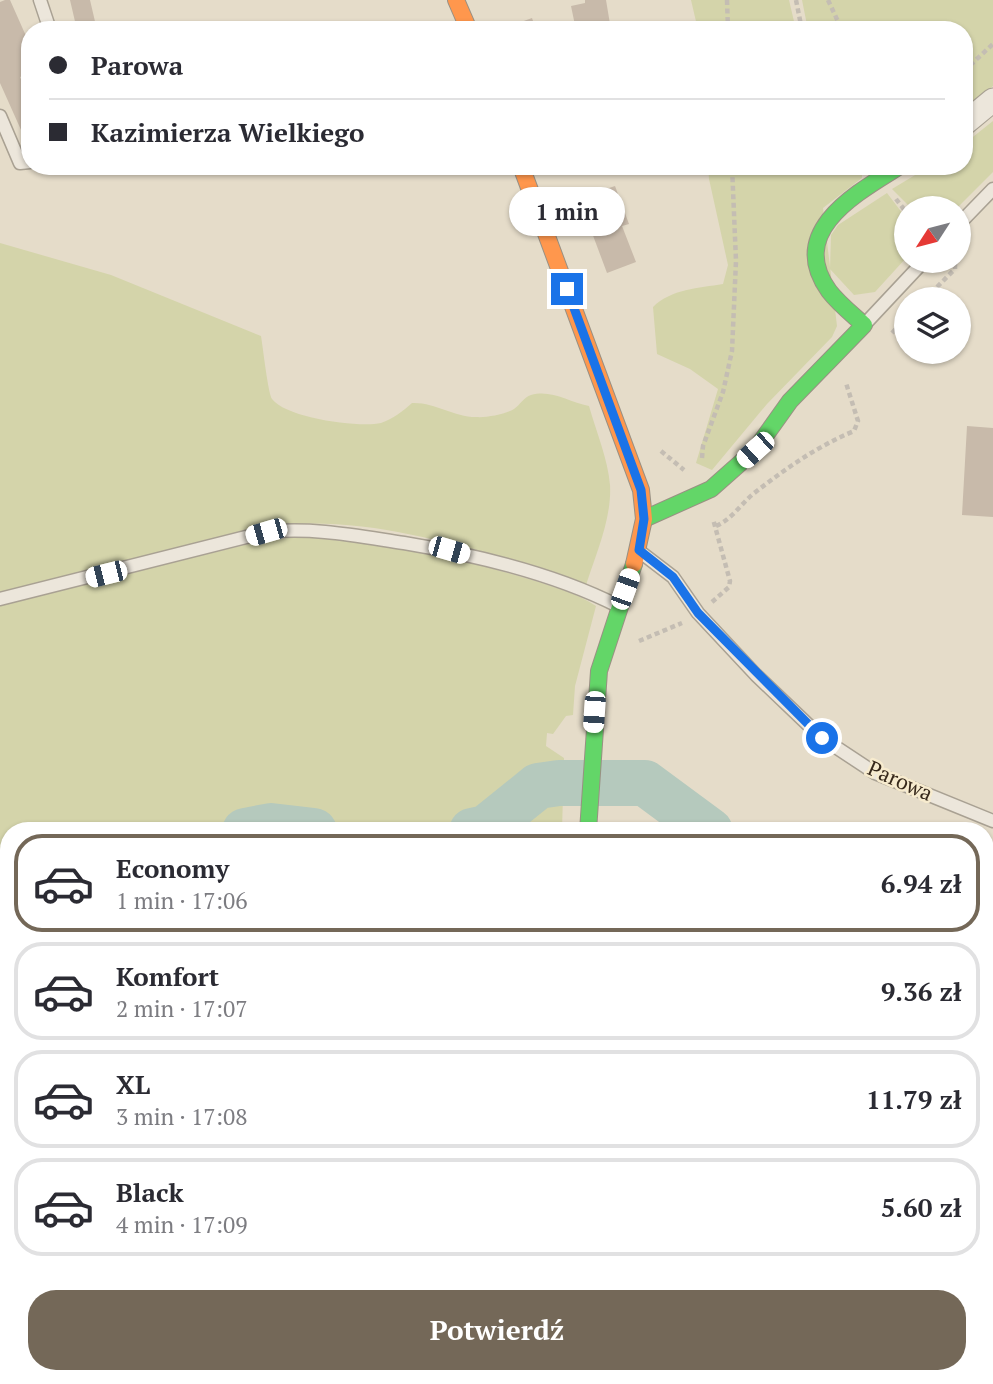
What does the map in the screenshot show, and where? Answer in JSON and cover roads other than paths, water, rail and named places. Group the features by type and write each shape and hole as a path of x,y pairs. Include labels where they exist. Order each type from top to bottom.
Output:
{"street":[{"path":"456,0 465,21"},
{"path":"973,117 993,100"},
{"path":"524,175 632,460 641,490 644,519 639,550 599,671 588,822"},
{"path":"644,519 711,489 755,450 790,401 864,325 826,287 818,268 815,246 820,230 841,204 886,175"}],"lane":[{"path":"40,0 47,21"},
{"path":"0,116 21,163"},
{"path":"971,212 993,189"},
{"path":"864,325 913,273"},
{"path":"0,599 266,532 298,529 345,533 449,550 582,589 619,606"},
{"name":"Parowa","path":"639,550 673,577 698,613 822,738 875,774 993,821"}],"waterway":[{"path":"493,822 538,786 559,783 645,783 698,822"}]}
